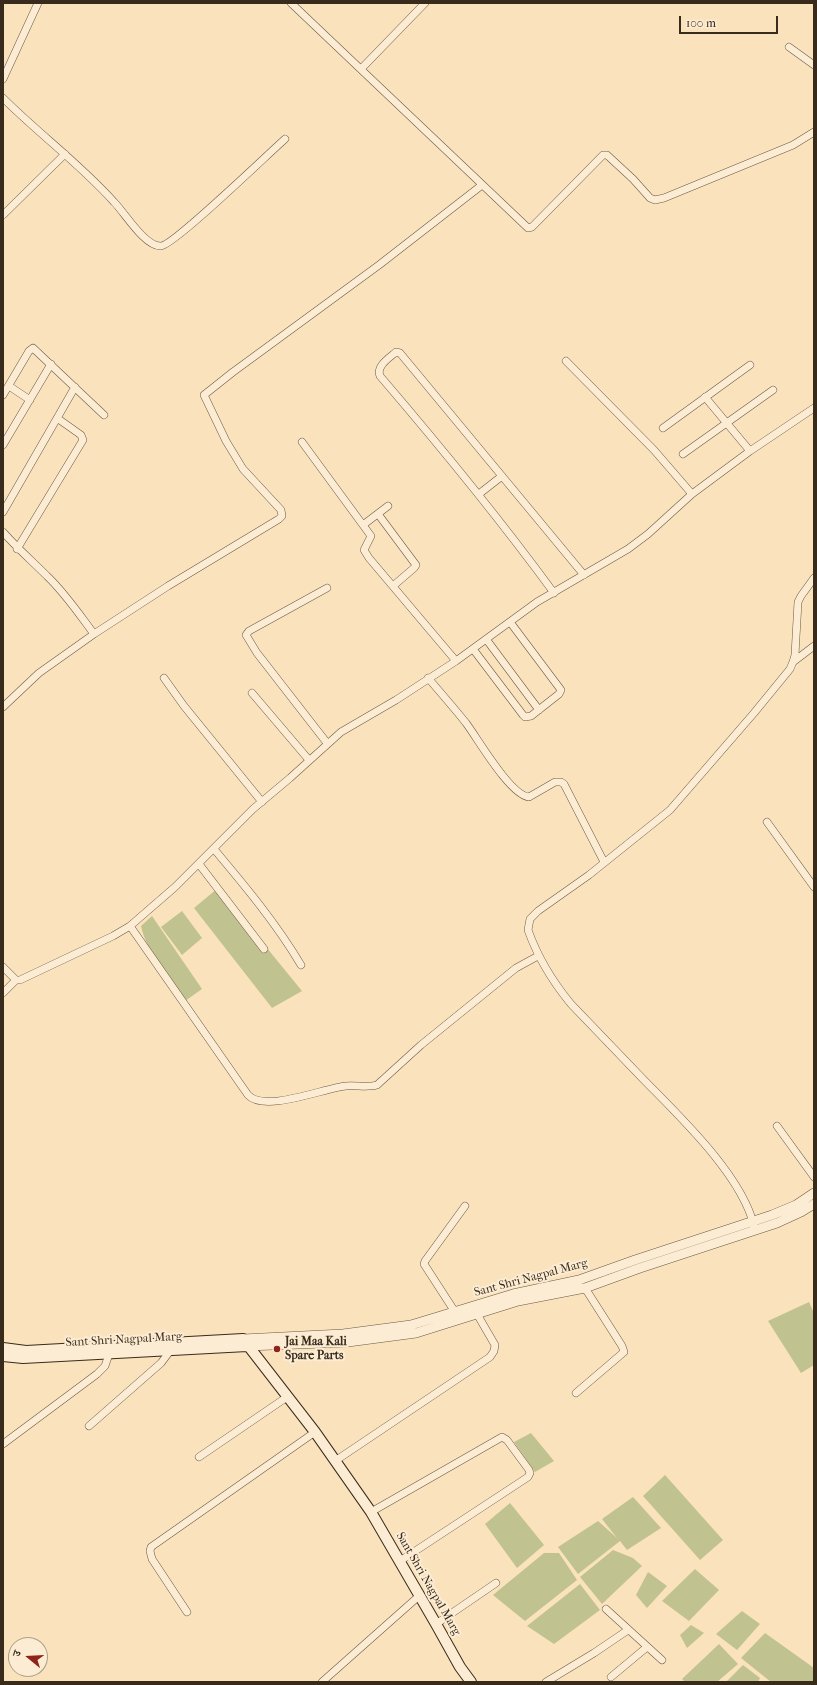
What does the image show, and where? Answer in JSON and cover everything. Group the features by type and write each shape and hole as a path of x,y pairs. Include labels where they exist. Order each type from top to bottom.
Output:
{"main road":[{"name":"Sant Shri Nagpal Marg","path":"3,1348 26,1351 245,1343"},
{"name":"Sant Shri Nagpal Marg","path":"3,1356 23,1358 170,1351 245,1343"},
{"name":"Sant Shri Nagpal Marg","path":"245,1343 314,1432 371,1512 460,1667 471,1682"}],"street":[{"path":"3,79 38,3"},
{"path":"291,3 482,185 530,228 603,154 607,155 633,179 650,198 655,200 664,198 792,145 814,132"},
{"path":"361,69 425,3"},
{"path":"789,47 814,65"},
{"path":"3,99 65,154 114,201 148,242 160,246 169,244 188,228 284,138"},
{"path":"3,215 65,154"},
{"path":"3,707 39,673 94,634 168,586 281,517 281,510 251,478 234,453 204,395 379,265 482,185"},
{"path":"3,395 32,348 35,349 104,414"},
{"path":"554,593 479,494 380,376 378,372 380,368 396,352 400,353 584,575"},
{"path":"566,361 654,450 692,494"},
{"path":"3,445 51,364"},
{"path":"663,428 750,364"},
{"path":"8,386 30,400"},
{"path":"3,512 75,387"},
{"path":"683,454 773,390"},
{"path":"706,397 750,452"},
{"path":"3,994 16,980 20,980 113,936 130,926 175,887 214,849 229,832 349,726 396,700 456,661 537,602 637,543 692,494 814,408"},
{"path":"17,549 83,440 81,435 57,418"},
{"path":"302,442 371,536 370,540 365,546 365,552 456,661"},
{"path":"479,494 502,476"},
{"path":"363,525 388,506"},
{"path":"378,514 416,565 392,586"},
{"path":"3,533 17,549 48,576 65,595 94,634"},
{"path":"754,1226 743,1197 716,1158 677,1113 571,1004 556,986 538,956 528,930 530,919 538,911 670,810 790,669 795,655 798,602 814,578"},
{"path":"327,588 248,631 246,635 257,653 328,743"},
{"path":"473,649 523,715 525,717 531,716 559,694 561,690 510,622"},
{"path":"486,639 538,710"},
{"path":"793,662 814,646"},
{"path":"164,678 184,706 262,802"},
{"path":"428,678 467,724 491,761 521,794 530,797 555,782 563,782 604,862"},
{"path":"252,693 309,760"},
{"path":"767,822 814,887"},
{"path":"214,849 243,883 271,920 301,965"},
{"path":"199,864 264,949"},
{"path":"130,926 248,1095 253,1100 259,1101 284,1100 346,1086 370,1087 377,1085 421,1045 510,973 538,956"},
{"path":"3,967 16,980"},
{"path":"777,1126 814,1177"},
{"name":"Sant Shri Nagpal Marg","path":"457,1316 476,1314 518,1301 585,1288 754,1226 772,1215 796,1205 814,1193"},
{"name":"Sant Shri Nagpal Marg","path":"245,1343 356,1341 416,1333 513,1294 579,1280 754,1226 783,1220 814,1204"},
{"path":"457,1316 424,1264 465,1206"},
{"path":"576,1393 624,1352 622,1346 585,1288"},
{"path":"335,1461 490,1357 494,1351 495,1345 476,1314"},
{"path":"89,1426 161,1363 170,1351"},
{"path":"3,1444 97,1374 105,1366 109,1354"},
{"path":"199,1457 287,1397"},
{"path":"187,1612 152,1559 150,1551 151,1547 314,1432"},
{"path":"371,1512 502,1437 506,1438 529,1470 530,1473 528,1477 400,1561"},
{"path":"436,1624 496,1583"},
{"path":"322,1682 419,1596"},
{"path":"606,1609 662,1660"},
{"path":"546,1682 594,1653 628,1630"},
{"path":"611,1677 647,1647"}],"green space":[{"path":"218,888 302,991 272,1008 194,908"},
{"path":"182,911 202,938 182,955 161,927"},
{"path":"152,916 202,989 185,1001 153,956 144,936 141,926"},
{"path":"809,1302 814,1313 814,1365 801,1373 768,1321"},
{"path":"531,1433 554,1461 535,1472 514,1442"},
{"path":"665,1475 723,1540 700,1560 643,1496"},
{"path":"633,1497 661,1528 627,1550 620,1541 578,1574 558,1547 598,1521 617,1538 602,1519"},
{"path":"510,1503 544,1545 517,1568 485,1524"},
{"path":"613,1550 633,1558 642,1566 602,1604 580,1577"},
{"path":"544,1553 559,1553 577,1580 525,1621 493,1595"},
{"path":"695,1569 719,1590 689,1621 662,1601"},
{"path":"648,1572 667,1586 647,1608 636,1595"},
{"path":"580,1584 600,1610 554,1644 527,1626"},
{"path":"742,1611 760,1624 737,1650 716,1634"},
{"path":"691,1625 704,1633 687,1648 680,1635"},
{"path":"765,1633 814,1668 814,1682 771,1682 741,1658"},
{"path":"719,1644 738,1664 717,1682 685,1682 682,1679"},
{"path":"743,1665 760,1678 758,1682 726,1682"}],"place":[{"name":"Jai Maa Kali Spare Parts","path":"277,1349"}]}
